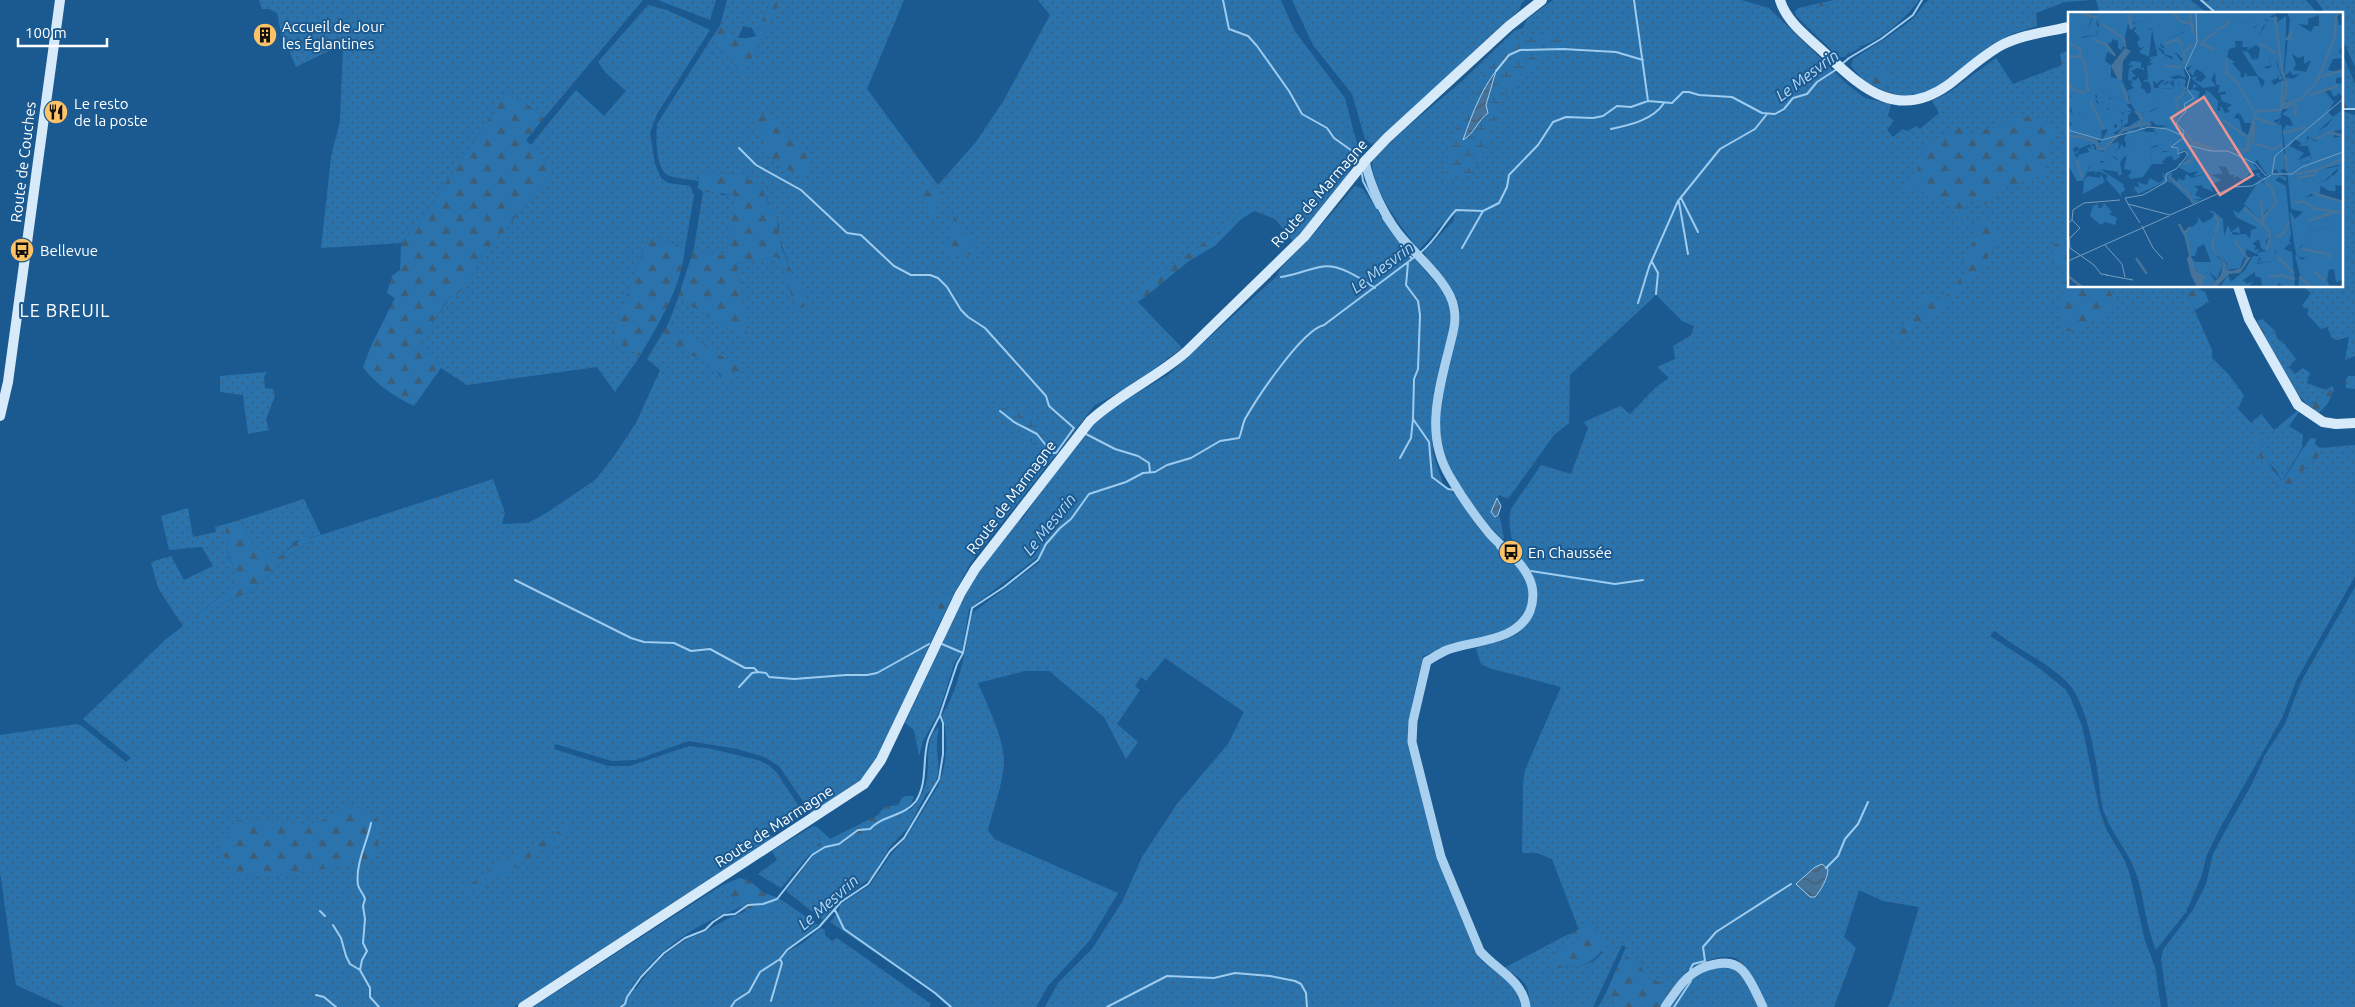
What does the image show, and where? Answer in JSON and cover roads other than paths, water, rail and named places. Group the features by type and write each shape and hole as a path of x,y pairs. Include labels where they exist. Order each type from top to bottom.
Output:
{"main road":[{"name":"Route de Couches","path":"0,416 8,382 60,0"},
{"name":"Route de Marmagne","path":"523,1007 864,784 881,760 935,644 975,569 1072,442 1103,409 1138,388 1186,352 1304,237 1365,161 1387,138 1498,36 1542,0"},
{"path":"1780,0 1783,9 1793,22 1840,67 1869,91 1887,98 1917,98 1939,91 2000,46 2033,35 2068,27"},
{"path":"2239,288 2249,319 2298,405 2323,422 2336,424 2355,423"}],"street":[{"path":"1365,161 1372,184 1388,217 1451,297 1454,307 1454,331 1435,411 1435,434 1441,461 1489,533 1522,566 1529,578 1533,597 1529,614 1516,629 1490,639 1447,650 1427,661 1413,721 1412,742 1441,857 1480,951 1490,963 1519,986 1525,998 1526,1007"},
{"path":"1665,1007 1686,978 1695,970 1726,963 1742,970 1763,1007"}],"water":[{"path":"1496,71 1486,105 1488,113 1463,140 1481,95"},
{"path":"1497,498 1501,506 1498,515 1495,517 1491,512"},
{"path":"1822,864 1828,869 1828,872 1822,887 1815,897 1810,897 1796,884 1815,867"}],"waterway":[{"path":"1223,0 1229,29 1248,36 1289,91 1302,114 1327,128 1334,138 1355,153 1355,166"},
{"path":"1634,0 1648,101"},
{"name":"Le Mesvrin","path":"1842,64 1881,39 1913,15 1922,0"},
{"path":"2201,0 2215,12"},
{"path":"1496,71 1509,55 1520,50 1563,49 1616,52 1643,60"},
{"name":"Le Mesvrin","path":"1420,253 1456,210 1483,211 1499,203 1507,187 1509,175 1538,145 1553,122 1566,117 1593,118 1603,116 1617,106 1631,107 1648,101 1672,103 1683,92 1732,97 1762,113 1775,114 1784,109 1793,98 1807,94 1817,82 1837,69"},
{"path":"1611,129 1647,118 1654,114 1664,103"},
{"path":"2342,109 2355,109"},
{"path":"1638,303 1649,267 1678,201 1720,149 1755,129 1767,114"},
{"path":"739,148 756,165 801,190 847,233 861,235 894,266 911,275 930,275 938,278 947,287 961,310 985,328 1046,396 1049,406 1074,428 1056,453 1052,453 1037,434 1014,422 1000,411"},
{"path":"1362,174 1363,181 1377,208"},
{"path":"1681,198 1698,232"},
{"path":"1679,202 1688,254"},
{"path":"1462,248 1483,211"},
{"path":"1383,218 1412,259"},
{"name":"Le Mesvrin","path":"731,1007 735,1001 749,992 760,972 780,959 787,950 819,927 841,902 868,884 890,851 904,838 939,779 943,754 943,723 940,715 957,664 963,653 972,608 1004,587 1038,560 1046,544 1071,519 1089,494 1126,482 1143,473 1155,472 1167,465 1191,458 1220,441 1239,438 1245,419 1259,396 1292,351 1315,330 1416,256"},
{"path":"1652,262 1658,273 1656,294"},
{"path":"1408,263 1406,285 1418,301 1420,315 1418,369 1414,379 1413,419 1429,442 1432,477 1448,489 1454,490"},
{"path":"1281,277 1327,266 1349,272 1375,288"},
{"path":"1400,458 1411,438 1413,419"},
{"path":"1086,434 1115,449 1138,456 1149,463 1150,472"},
{"path":"1497,547 1509,561"},
{"path":"1531,571 1615,584 1643,580"},
{"path":"515,580 631,638 644,642 674,643 691,651 710,649 745,668 754,668 758,672 766,673 769,677 794,679 877,673 929,644"},
{"path":"942,644 963,653"},
{"path":"739,687 752,673 758,672"},
{"name":"Le Mesvrin","path":"621,1007 625,1004 627,997 641,977 664,953 685,938 705,930 724,915 735,914 748,905 763,904 777,899 812,855 825,847 839,844 858,830 870,829 875,824 911,806 920,794 928,740 940,715"},
{"path":"1826,868 1838,856 1845,839 1858,824 1868,802"},
{"path":"360,970 362,960 367,951 363,943 365,919 363,906 365,899 359,887 358,869 371,823"},
{"path":"1690,970 1693,964 1705,961 1703,947 1716,932 1791,884"},
{"path":"835,910 844,929 935,993 951,1007"},
{"path":"320,911 325,916"},
{"path":"333,925 341,938 350,964 360,970 370,988 370,997 379,1007"},
{"path":"771,1001 782,963 780,959"},
{"path":"1107,1007 1167,976 1214,978 1235,973 1270,976 1295,981 1301,984 1306,993 1307,1007"},
{"path":"1674,1007 1691,981"},
{"path":"316,995 324,997 336,1007"}],"place":[{"name":"Accueil de Jour les Églantines","path":"265,35"},
{"name":"Le resto de la poste","path":"56,112"},
{"name":"Bellevue","path":"22,250"},
{"name":"En Chaussée","path":"1511,552"}],"district":[{"name":"LE BREUIL","path":"65,310"}]}
